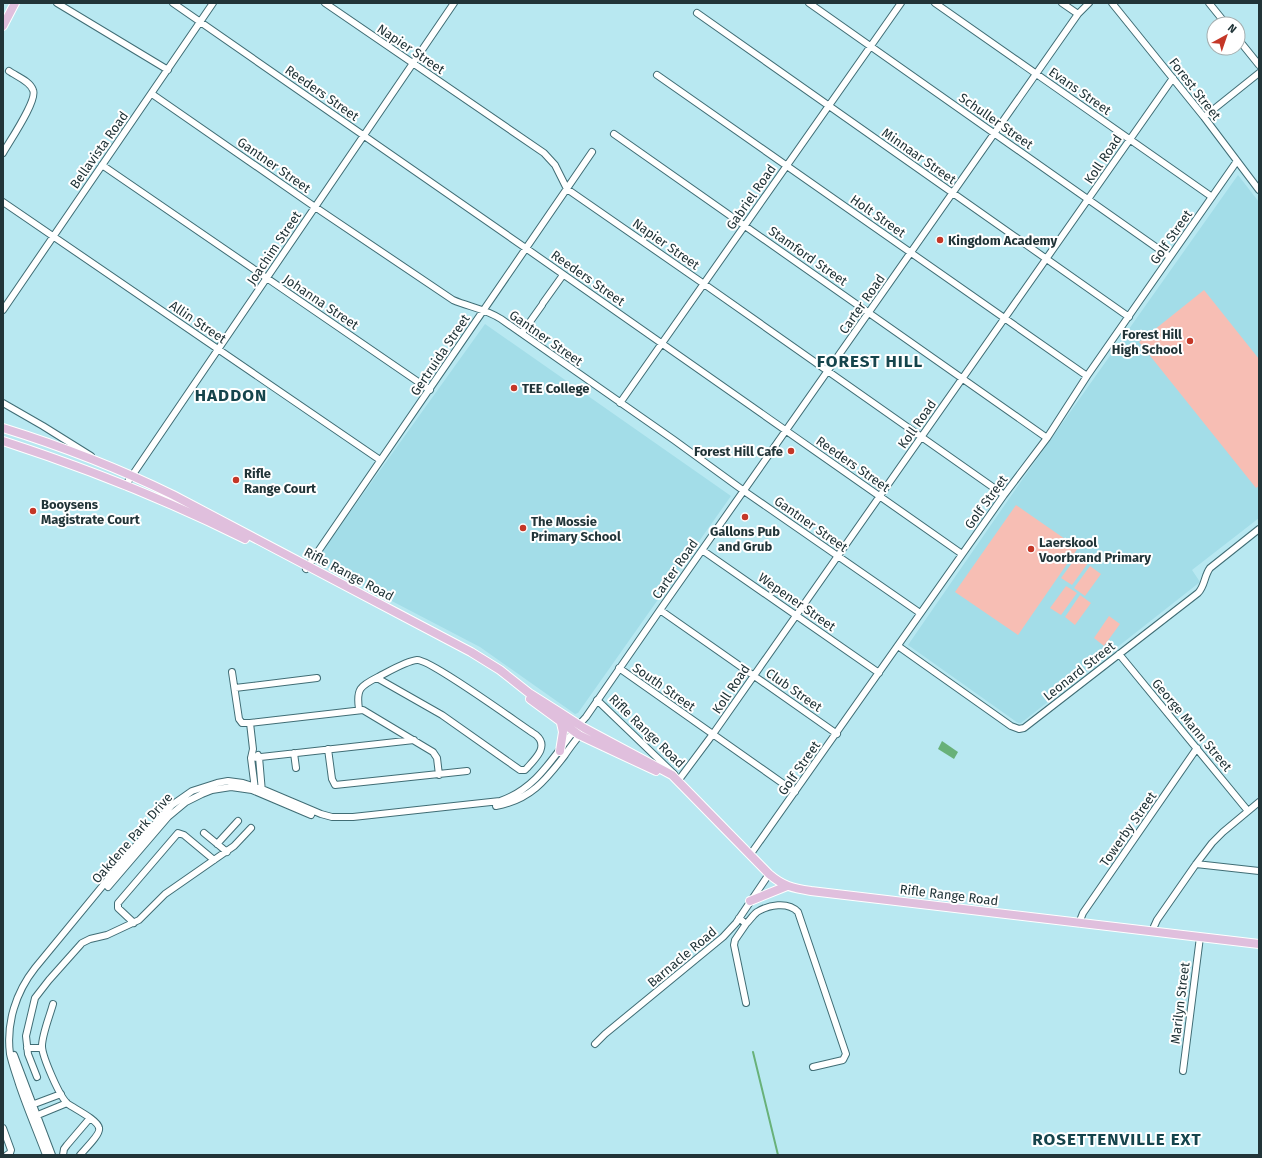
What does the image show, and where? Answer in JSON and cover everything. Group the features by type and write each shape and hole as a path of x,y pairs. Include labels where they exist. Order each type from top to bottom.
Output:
{"main road":[{"path":"3,26 15,3"},
{"name":"Rifle Range Road","path":"3,428 49,443 131,475 173,495 480,662 577,734 668,775"},
{"name":"Rifle Range Road","path":"3,441 90,471 172,505 307,568 471,652 500,670 535,697 582,726 668,775"},
{"path":"560,751 563,732 562,723"},
{"path":"668,775 679,780"},
{"name":"Rifle Range Road","path":"679,780 769,874 787,886 810,891 1259,944"},
{"path":"750,901 787,886"}],"street":[{"path":"57,3 168,70"},
{"name":"Reeders Street","path":"173,3 962,554"},
{"name":"Bellavista Road","path":"3,310 213,3"},
{"name":"Napier Street","path":"325,3 544,153 555,164 567,189 1004,495"},
{"name":"Joachim Street","path":"125,486 131,475 454,3"},
{"name":"Schuller Street","path":"809,3 1170,257"},
{"name":"Gabriel Road","path":"620,403 901,3"},
{"name":"Evans Street","path":"935,3 1212,197"},
{"path":"1062,3 1078,14"},
{"name":"Carter Road","path":"582,726 586,717 619,668 827,371 1078,14 1089,3"},
{"name":"Forest Street","path":"1112,3 1173,78 1259,190"},
{"path":"1209,3 1220,16"},
{"name":"Minnaar Street","path":"697,13 1129,317"},
{"path":"1246,49 1259,65"},
{"path":"3,153 30,106 34,94 30,86 9,71"},
{"path":"1204,118 1259,73"},
{"name":"Holt Street","path":"657,75 1087,376"},
{"name":"Koll Road","path":"679,780 713,734 1173,78"},
{"name":"Gantner Street","path":"152,94 453,300 466,306 484,310 498,317 920,613"},
{"name":"Stamford Street","path":"614,134 1047,438"},
{"name":"Gertruida Street","path":"307,568 592,152"},
{"name":"Golf Street","path":"750,855 837,734 878,673 1004,495 1047,438 1087,376 1237,161"},
{"name":"Johanna Street","path":"102,165 430,390"},
{"name":"Allin Street","path":"3,202 380,460"},
{"path":"522,334 564,275"},
{"path":"3,403 79,448 101,464"},
{"name":"Leonard Street","path":"898,646 1011,726 1019,729 1028,727 1198,593 1210,568 1259,529"},
{"name":"Wepener Street","path":"702,550 878,673"},
{"name":"Club Street","path":"660,610 837,734"},
{"name":"George Mann Street","path":"1119,654 1248,811"},
{"path":"359,710 359,691 363,685 377,678 412,661 419,660 452,678 536,735 541,741 541,750 525,770 520,770 442,715 377,678"},
{"name":"South Street","path":"619,668 795,792"},
{"path":"232,672 239,719 242,723 250,724 359,710 368,711 431,750 436,758 439,775"},
{"path":"235,688 317,678"},
{"name":"Rifle Range Road","path":"597,700 679,780"},
{"path":"250,724 253,749 251,758 255,788"},
{"name":"Oakdene Park Drive","path":"46,1155 30,1106 12,1064 10,1043 11,1022 14,1008 21,990 29,976 133,849 172,806 192,791 217,783 237,782 312,811 341,818 372,816 500,801 537,787 550,776 582,726"},
{"name":"Oakdene Park Drive","path":"524,793 560,751 577,734"},
{"path":"251,758 414,740"},
{"name":"Towerby Street","path":"1079,923 1083,913 1197,748"},
{"path":"253,749 259,757 262,791"},
{"path":"328,749 332,780 336,785 467,771"},
{"path":"294,753 296,768"},
{"path":"1152,931 1157,920 1196,864 1217,837 1259,802"},
{"path":"217,844 238,821"},
{"path":"37,1077 27,1048 26,1036 35,998 49,980 82,943 90,939 107,935 139,920 157,901 175,886 227,852 251,828"},
{"path":"134,923 118,908 118,903 178,833 182,834 214,860"},
{"path":"204,833 227,852"},
{"path":"1196,864 1259,872"},
{"name":"Barnacle Road","path":"595,1044 605,1034 620,1024 723,938 739,918 769,874"},
{"path":"746,1003 734,945 735,940 756,913 764,908 773,906 789,906 798,912 846,1054 843,1060 813,1067"},
{"path":"739,918 746,924"},
{"name":"Marilyn Street","path":"1183,1071 1200,937"},
{"path":"53,1004 42,1048 54,1081 67,1103 90,1118 100,1130 97,1136 80,1155"},
{"path":"27,1048 42,1048"},
{"path":"30,1106 61,1094"},
{"path":"34,1117 67,1103"},
{"name":"Oakdene Park Drive","path":"34,1117 52,1155"},
{"path":"63,1155 64,1149 90,1118"},
{"path":"3,1128 11,1151 7,1155"}],"shaded area":[{"name":"Forest Hill High School","path":"1238,175 1259,202 1259,518 1192,570 1200,582 1021,723 1018,723 908,645 1022,480"},
{"path":"1204,290 1259,359 1259,486 1256,488 1139,342"},
{"name":"The Mossie Primary School","path":"485,324 731,496 578,713 575,714 480,647 315,561"},
{"path":"1016,505 1078,548 1018,635 955,592"},
{"path":"1077,556 1088,563 1072,585 1061,578"},
{"path":"1090,566 1101,574 1085,596 1074,588"},
{"path":"1066,586 1077,593 1061,615 1050,608"},
{"path":"1080,595 1091,603 1075,625 1065,617"},
{"path":"1109,616 1120,624 1104,646 1094,638"},
{"path":"942,741 958,752 954,759 938,749"}],"waterway":[{"path":"753,1052 778,1155"}],"place":[{"name":"Kingdom Academy","path":"940,240"},
{"name":"Forest Hill High School","path":"1190,341"},
{"name":"TEE College","path":"514,388"},
{"name":"Forest Hill Cafe","path":"791,451"},
{"name":"Rifle Range Court","path":"236,480"},
{"name":"Booysens Magistrate Court","path":"33,511"},
{"name":"Gallons Pub and Grub","path":"745,517"},
{"name":"The Mossie Primary School","path":"523,528"},
{"name":"Laerskool Voorbrand Primary","path":"1031,549"}],"district":[{"name":"FOREST HILL","path":"870,361"},
{"name":"HADDON","path":"231,395"},
{"name":"ROSETTENVILLE EXT","path":"1117,1139"}]}
